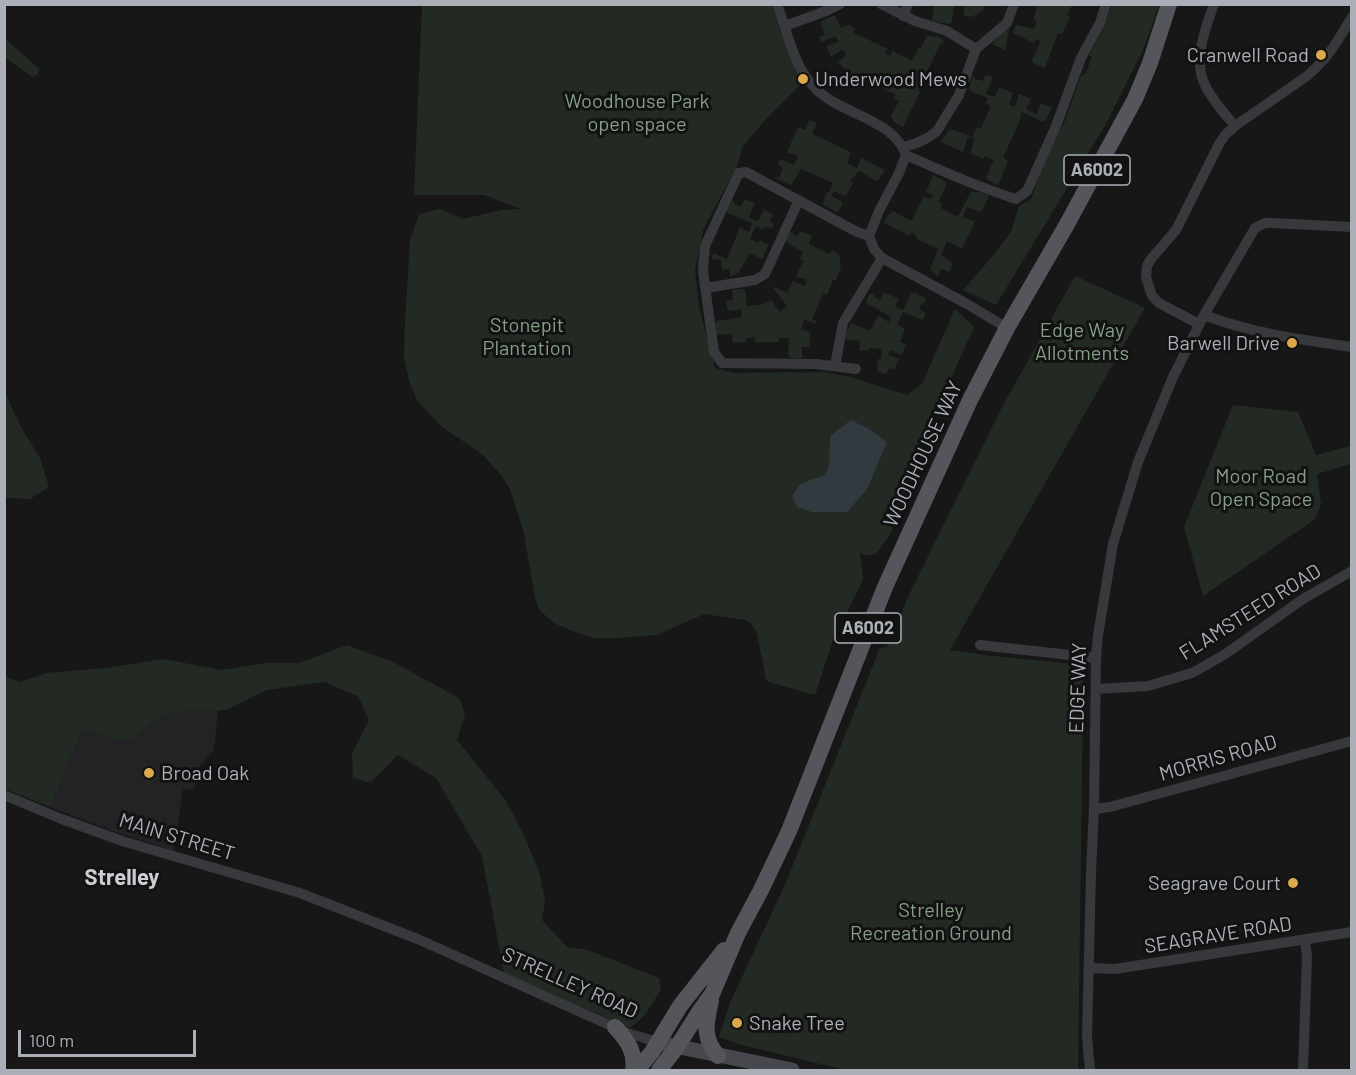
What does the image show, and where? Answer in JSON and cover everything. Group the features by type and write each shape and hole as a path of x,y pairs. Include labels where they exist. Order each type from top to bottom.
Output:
{"main road":[{"name":"WOODHOUSE WAY","path":"677,1047 712,994 738,933 789,831 885,587 970,400 1007,328 1136,99 1169,4"},
{"name":"WOODHOUSE WAY","path":"658,1042 680,1006 738,933"},
{"name":"A6002","path":"712,994 707,1020 707,1036 710,1047 718,1056"},
{"name":"A6002","path":"615,1027 631,1047 635,1071"},
{"name":"A6002","path":"635,1071 658,1042"},
{"name":"STRELLEY ROAD","path":"658,1042 792,1071"},
{"name":"A6002","path":"659,1071 677,1047"}],"street":[{"path":"777,4 805,75 813,86 828,99 892,134 905,151 950,175 1016,199 1026,191 1056,126 1081,58 1100,23 1106,4"},
{"path":"785,26 840,4"},
{"path":"881,4 915,21 947,31 976,49"},
{"path":"903,16 908,4"},
{"path":"1007,328 882,258 874,249 869,236 899,173 905,151 937,131 958,95 976,49 1007,22 1014,4"},
{"path":"1214,4 1199,59 1206,87 1235,126"},
{"path":"1352,17 1327,58 1307,76 1225,135 1176,230 1147,266 1146,277 1152,296 1159,303 1202,320 1288,338 1352,347"},
{"path":"856,369 816,364 722,363 714,352 702,271 705,246 739,173 746,172 755,176 857,232 869,236"},
{"path":"706,288 755,280 765,274 799,200"},
{"name":"EDGE WAY","path":"1090,1071 1087,1037 1096,658 1105,590 1118,526 1138,462 1173,377 1202,320 1255,228 1265,223 1352,227"},
{"path":"835,366 843,323 882,258"},
{"name":"FLAMSTEED ROAD","path":"1096,689 1148,686 1192,673 1224,654 1303,599 1352,571"},
{"path":"980,645 1096,658"},
{"name":"MORRIS ROAD","path":"1094,809 1110,807 1352,741"},
{"name":"MAIN STREET","path":"4,795 123,841 300,893 340,908"},
{"name":"STRELLEY ROAD","path":"340,908 420,940 627,1033 658,1042"},
{"name":"SEAGRAVE ROAD","path":"1089,968 1115,969 1352,932"},
{"path":"1304,1071 1307,957 1305,939"}],"shaded area":[{"path":"851,420 887,442 867,489 847,512 812,512 797,507 792,496 800,484 825,475 829,466 830,436"},
{"path":"185,710 218,710 214,750 200,765 193,790 183,789 174,851 50,807 83,729 119,741 134,738 158,718"}],"green space":[{"path":"422,5 772,5 780,31 802,83 764,121 742,148 736,170 703,230 695,270 699,307 715,368 734,373 822,372 847,376 907,395 922,384 955,309 974,327 927,432 890,535 876,554 860,553 863,580 833,640 815,695 766,680 757,633 746,620 704,614 657,635 618,638 594,638 556,624 540,611 536,601 523,530 510,489 483,455 441,426 417,400 409,381 404,357 410,240 419,214 440,209 463,219 502,210 521,209 484,195 414,195"},
{"path":"934,5 954,5 952,22 949,24 932,21"},
{"path":"965,5 984,5 983,10 972,17 963,15"},
{"path":"1037,5 1072,5 1067,15 1070,17 1062,34 1058,33 1045,68 1033,63 1032,60 1041,41 1036,39 1034,43 1013,33 1017,25 1035,29 1034,18"},
{"path":"1112,5 1159,5 1144,48 1106,124 996,305 963,290 1011,232 1019,206 1031,199 1046,155 1065,121 1081,76 1086,73 1092,57 1089,55"},
{"path":"833,16 836,17 841,28 849,25 855,28 854,33 888,49 885,53 890,56 893,51 912,61 927,36 939,37 944,41 918,90 920,92 903,127 891,116 899,101 894,99 895,94 849,73 838,62 846,55 843,49 831,57 826,46 838,42 836,36 821,42 819,37 825,34 820,22"},
{"path":"1007,27 1009,29 1005,50 992,44"},
{"path":"5,39 40,69 37,75 32,77 5,57"},
{"path":"985,75 993,77 986,94 995,97 999,87 1013,93 1009,105 1015,107 1019,94 1031,99 1026,109 1036,114 1041,103 1050,107 1053,105 1045,121 1022,112 1003,158 1008,161 998,185 986,177 994,160 985,156 984,159 970,153 975,139 968,137 963,152 941,142 949,130 972,137 977,127 981,128 991,106 986,103 988,98 969,90 972,76 984,81"},
{"path":"809,120 817,123 812,134 851,152 847,163 857,168 861,158 885,170 878,181 858,171 850,181 853,183 846,196 834,191 831,196 843,202 838,213 823,203 833,183 801,169 790,185 775,178 779,178 783,168 778,165 780,159 794,165 798,156 787,152 798,127 805,130"},
{"path":"933,175 945,181 946,186 938,202 943,204 941,208 958,217 972,192 980,192 989,196 980,212 967,207 963,217 975,222 962,249 947,241 941,255 953,263 949,272 941,269 938,276 930,270 938,249 917,239 916,235 911,232 908,235 884,223 893,211 911,221 924,197 931,199 933,195 926,192"},
{"path":"745,199 755,203 749,217 758,221 764,210 773,214 770,222 774,224 772,228 765,227 763,230 756,226 750,239 758,243 760,240 767,244 762,259 750,253 738,273 730,277 730,269 722,270 721,259 712,260 713,253 727,259 739,227 749,232 752,223 726,211 732,201 741,207"},
{"path":"789,231 797,236 800,231 812,236 809,244 829,254 832,250 839,254 841,267 827,295 823,294 812,319 816,323 804,320 801,329 810,332 809,347 802,347 802,358 791,358 788,355 789,338 779,338 779,342 755,342 755,337 746,338 746,342 733,343 732,334 716,335 717,321 742,317 741,309 728,311 726,301 733,300 732,290 745,290 747,306 764,304 771,300 780,312 787,306 772,286 787,293 793,281 805,286 807,280 796,276 804,260 800,259 803,252 786,242 785,238"},
{"name":"Strelley Recreation Ground","path":"1075,276 1145,308 950,650 1082,665 1078,1070 845,1070 738,1044 719,1037 730,1003 787,880 880,648 887,647 908,597 1001,409"},
{"path":"884,292 899,299 895,307 903,310 911,294 915,293 927,299 919,309 926,313 923,320 903,312 897,324 905,329 900,342 906,344 902,355 890,350 888,355 899,359 894,370 889,368 886,374 877,370 882,349 859,350 860,341 845,339 851,323 870,331 878,316 889,322 891,317 866,303 870,293 880,300"},
{"path":"4,391 21,427 40,458 49,487 30,499 5,498"},
{"name":"Moor Road Open Space","path":"1233,405 1298,412 1316,455 1351,446 1351,464 1317,474 1321,504 1314,520 1203,596 1184,527"},
{"path":"347,645 393,662 459,698 465,714 457,740 506,801 522,831 540,874 545,901 542,920 568,948 585,949 659,978 661,990 644,1016 630,1028 504,973 482,856 436,778 398,755 370,783 353,778 352,753 369,720 358,696 324,682 267,690 226,710 185,710 158,718 134,738 119,741 83,729 50,807 5,789 4,676 20,682 47,673 106,668 163,659 222,670 266,663 299,663"}],"place":[{"name":"Cranwell Road","path":"1321,55"},
{"name":"Underwood Mews","path":"803,79"},
{"name":"Barwell Drive","path":"1292,343"},
{"name":"Broad Oak","path":"149,773"},
{"name":"Seagrave Court","path":"1293,883"},
{"name":"Snake Tree","path":"737,1023"}],"district":[{"name":"Strelley","path":"122,878"}],"park label":[{"name":"Woodhouse Park open space","path":"637,112"},
{"name":"Stonepit Plantation","path":"527,336"},
{"name":"Edge Way Allotments","path":"1082,342"}]}
